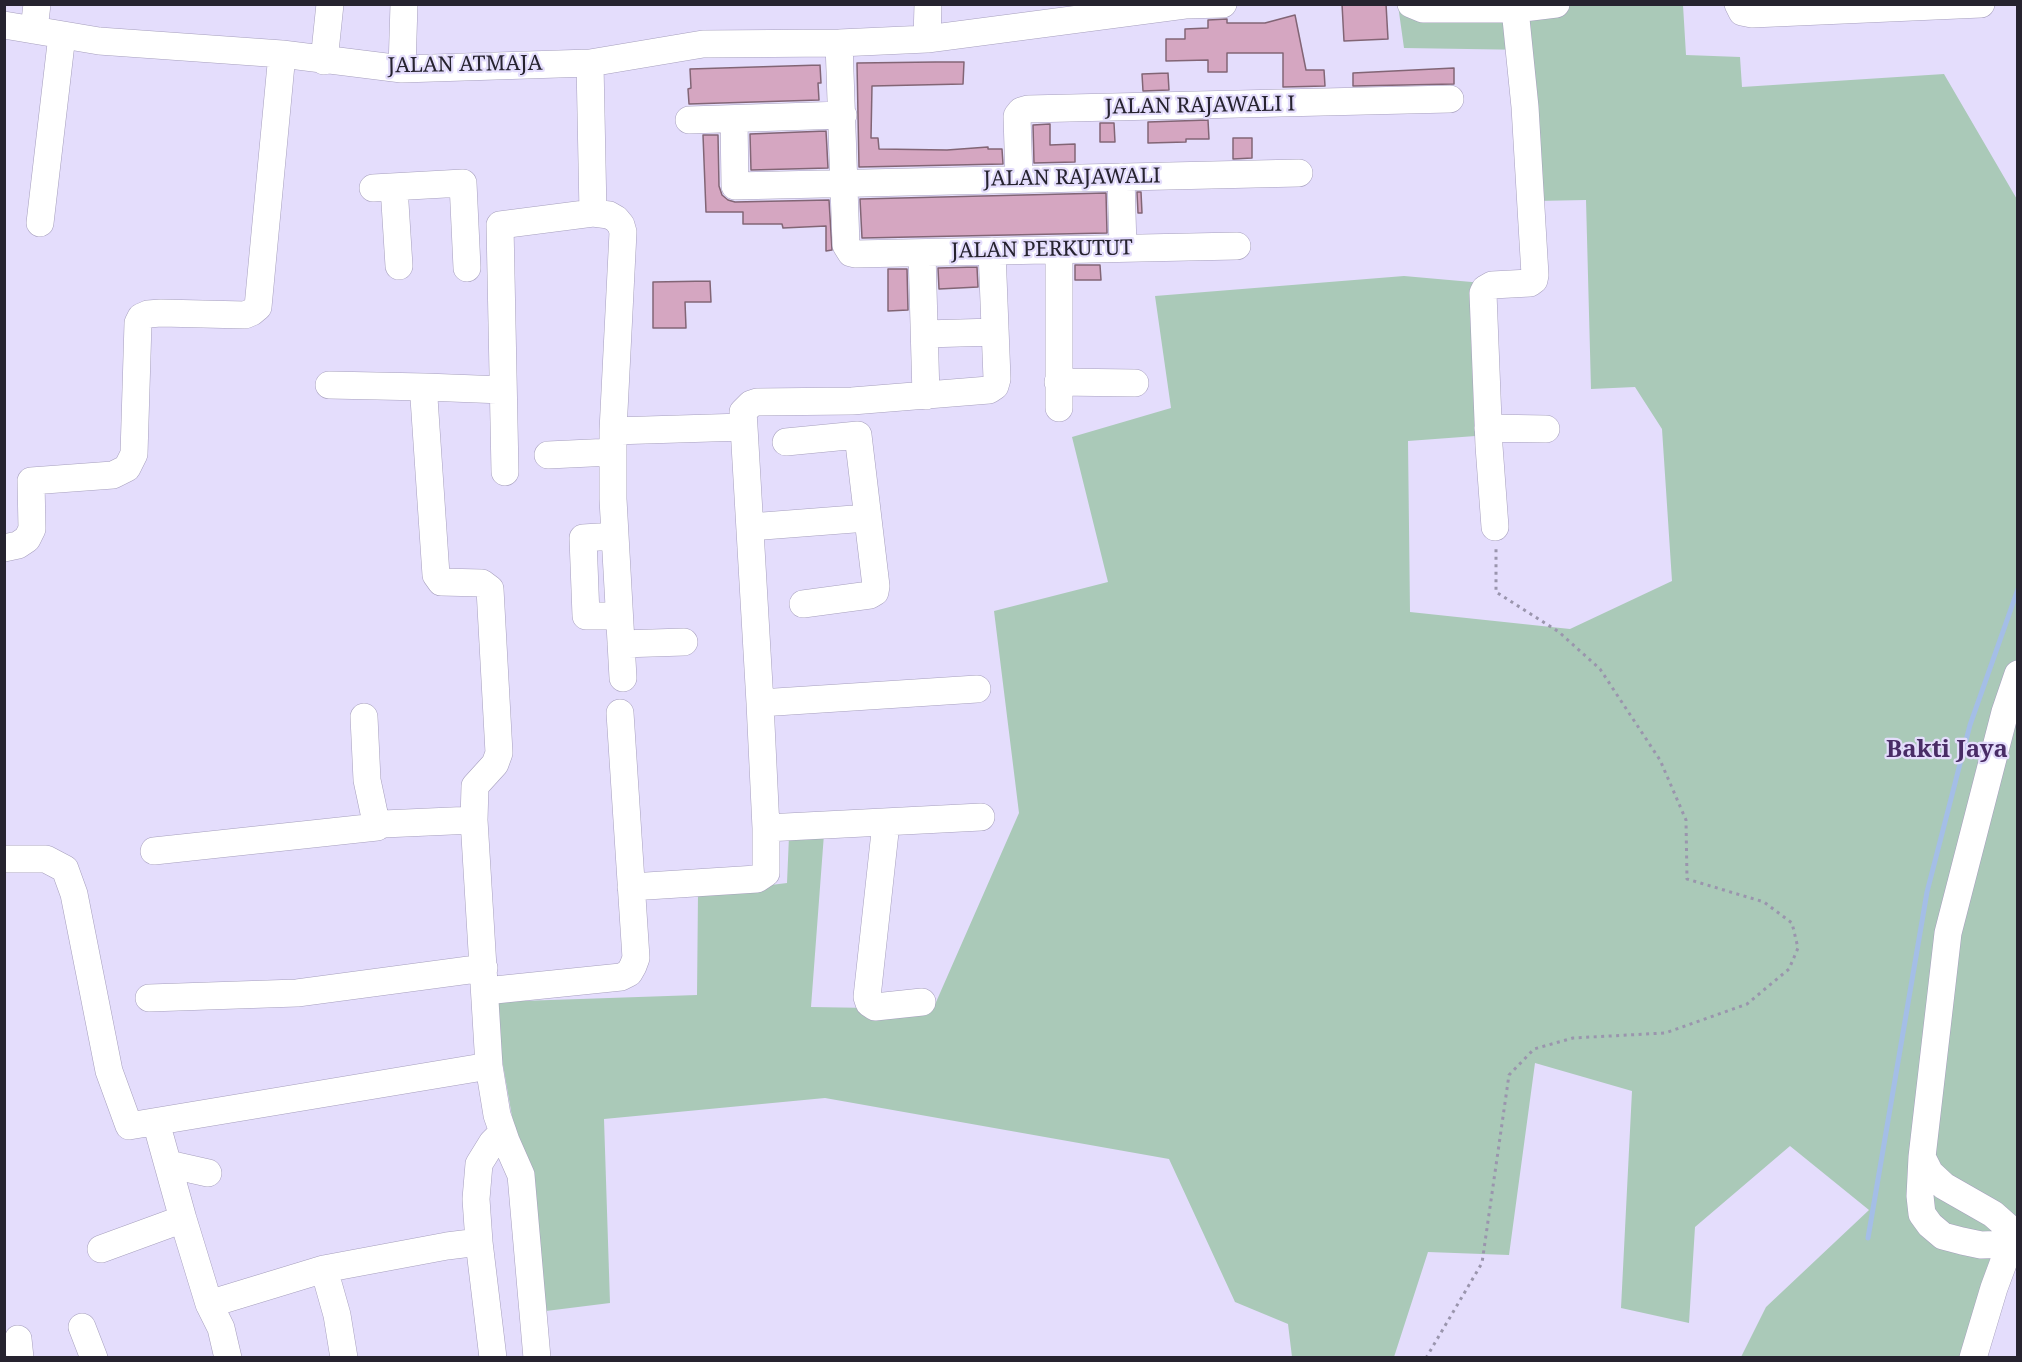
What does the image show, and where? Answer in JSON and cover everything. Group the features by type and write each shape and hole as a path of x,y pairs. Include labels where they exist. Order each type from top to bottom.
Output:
{"street":[{"path":"324,61 330,4"},
{"path":"402,69 404,4"},
{"path":"927,39 928,4"},
{"name":"JALAN ATMAJA","path":"4,25 36,17 62,35 99,41 282,54 402,69 590,63 704,44 839,43 927,39 1185,5 1223,4"},
{"path":"1411,4 1423,9 1515,9 1556,4"},
{"path":"1738,4 1742,12 1752,14 1981,4"},
{"path":"1495,527 1488,428 1483,293 1492,285 1530,283 1534,280 1535,275 1526,107 1515,9"},
{"path":"40,223 62,35"},
{"path":"839,43 845,183"},
{"path":"4,548 18,545 27,539 32,529 31,481 113,474 127,468 134,454 138,323 141,317 161,313 245,315 258,307 282,54"},
{"path":"590,63 593,213"},
{"name":"JALAN RAJAWALI I","path":"1018,179 1017,116 1021,111 1028,109 1450,99"},
{"path":"689,120 843,115"},
{"name":"JALAN RAJAWALI","path":"734,119 736,199 845,183 1299,173"},
{"path":"1121,177 1123,248"},
{"path":"399,266 384,188 463,183 467,268"},
{"name":"JALAN PERKUTUT","path":"845,183 846,245 855,254 1237,246"},
{"path":"465,225 500,225 593,213 609,215 621,225 623,232 613,442 615,536 623,678"},
{"path":"500,225 506,472"},
{"path":"1059,250 1059,395 1135,383"},
{"path":"631,887 757,879 763,877 767,868 743,412 751,404 757,402 852,401 988,390 997,380 992,251"},
{"path":"922,253 926,396"},
{"path":"925,334 995,332"},
{"path":"329,385 503,390"},
{"path":"425,387 436,575 441,582 482,583 489,589 499,753 495,764 475,786 474,820 489,1066 497,1115 521,1175 537,1358"},
{"path":"548,455 613,442 744,427"},
{"path":"1488,428 1546,429"},
{"path":"786,442 858,435 876,586 875,592 870,595 803,604"},
{"path":"750,527 867,518"},
{"path":"621,644 684,642"},
{"path":"2014,1238 1981,1245 1943,1236 1930,1225 1922,1214 1921,1205 1922,1157 1948,933 2005,712 2018,674"},
{"path":"760,703 977,689"},
{"path":"149,998 297,993 484,979 621,977 629,973 636,958 620,714"},
{"path":"364,717 367,780 376,827"},
{"path":"766,828 981,817"},
{"path":"154,851 376,827 383,824 474,820"},
{"path":"886,823 868,1003 875,1007 922,1002"},
{"path":"4,858 46,859 65,869 74,894 109,1071 128,1125 489,1066"},
{"path":"156,1122 183,1219 228,1358"},
{"path":"493,1358 476,1199 479,1164 492,1143 503,1132"},
{"path":"1922,1157 1930,1173 1944,1186 1993,1214 2014,1238"},
{"path":"168,1164 208,1173"},
{"path":"101,1249 183,1219"},
{"path":"1973,1358 2006,1287 2014,1238"},
{"path":"209,1304 324,1269 479,1242"},
{"path":"324,1269 337,1315 345,1358"},
{"path":"82,1327 94,1358"}],"path":[{"path":"1426,1358 1482,1263 1509,1075 1534,1049 1573,1038 1665,1033 1747,1004 1788,969 1798,948 1792,923 1764,902 1687,879 1686,820 1660,760 1600,669 1559,632 1496,592 1495,527"}],"green space":[{"path":"1398,5 1683,5 1686,55 1740,57 1742,87 1944,74 2018,201 2018,1250 1983,1357 1741,1357 1766,1307 1869,1210 1790,1146 1695,1227 1689,1323 1621,1308 1632,1091 1535,1063 1509,1255 1428,1252 1394,1357 1292,1357 1288,1324 1235,1302 1169,1159 825,1098 604,1119 610,1303 546,1311 492,1002 697,995 698,894 787,883 789,836 824,834 811,1007 933,1009 1019,813 994,611 1108,582 1072,437 1171,408 1155,296 1404,276 1483,283 1489,435 1408,441 1410,612 1570,629 1672,581 1662,429 1635,387 1591,389 1586,200 1536,201 1531,50 1404,48"}],"building":[{"path":"1342,4 1386,4 1388,39 1344,41"},
{"path":"1295,15 1306,70 1324,70 1325,86 1283,87 1283,53 1227,53 1227,72 1208,72 1208,60 1166,61 1166,39 1185,39 1185,29 1208,28 1208,20 1227,19 1227,23 1265,23"},
{"path":"964,62 963,84 872,86 871,138 878,138 879,149 947,150 988,147 988,149 1002,149 1003,164 859,167 857,63"},
{"path":"820,65 819,100 689,104 690,69"},
{"path":"1454,68 1454,84 1353,86 1353,73"},
{"path":"1168,73 1169,90 1143,91 1142,74"},
{"path":"1208,120 1209,139 1148,143 1148,122"},
{"path":"1100,123 1114,123 1115,142 1100,142"},
{"path":"1050,124 1050,145 1075,144 1075,162 1034,163 1033,125"},
{"path":"826,131 828,168 751,170 750,134"},
{"path":"703,135 718,135 719,186 722,195 728,200 735,202 829,200 832,250 826,251 826,226 783,228 782,224 743,224 743,212 706,212"},
{"path":"1233,138 1252,138 1252,158 1233,159"},
{"path":"1137,192 1141,192 1142,213 1138,213"},
{"path":"1106,193 1107,233 862,238 860,199"},
{"path":"1075,265 1100,265 1101,280 1075,280"},
{"path":"977,267 978,287 939,289 938,268"},
{"path":"888,269 907,269 908,310 888,311"},
{"path":"710,281 711,302 685,302 686,328 653,328 653,282"}],"waterway":[{"path":"1868,1238 1927,892 1970,725 2018,589"}],"district":[{"name":"Bakti Jaya","path":"1947,750"}]}
